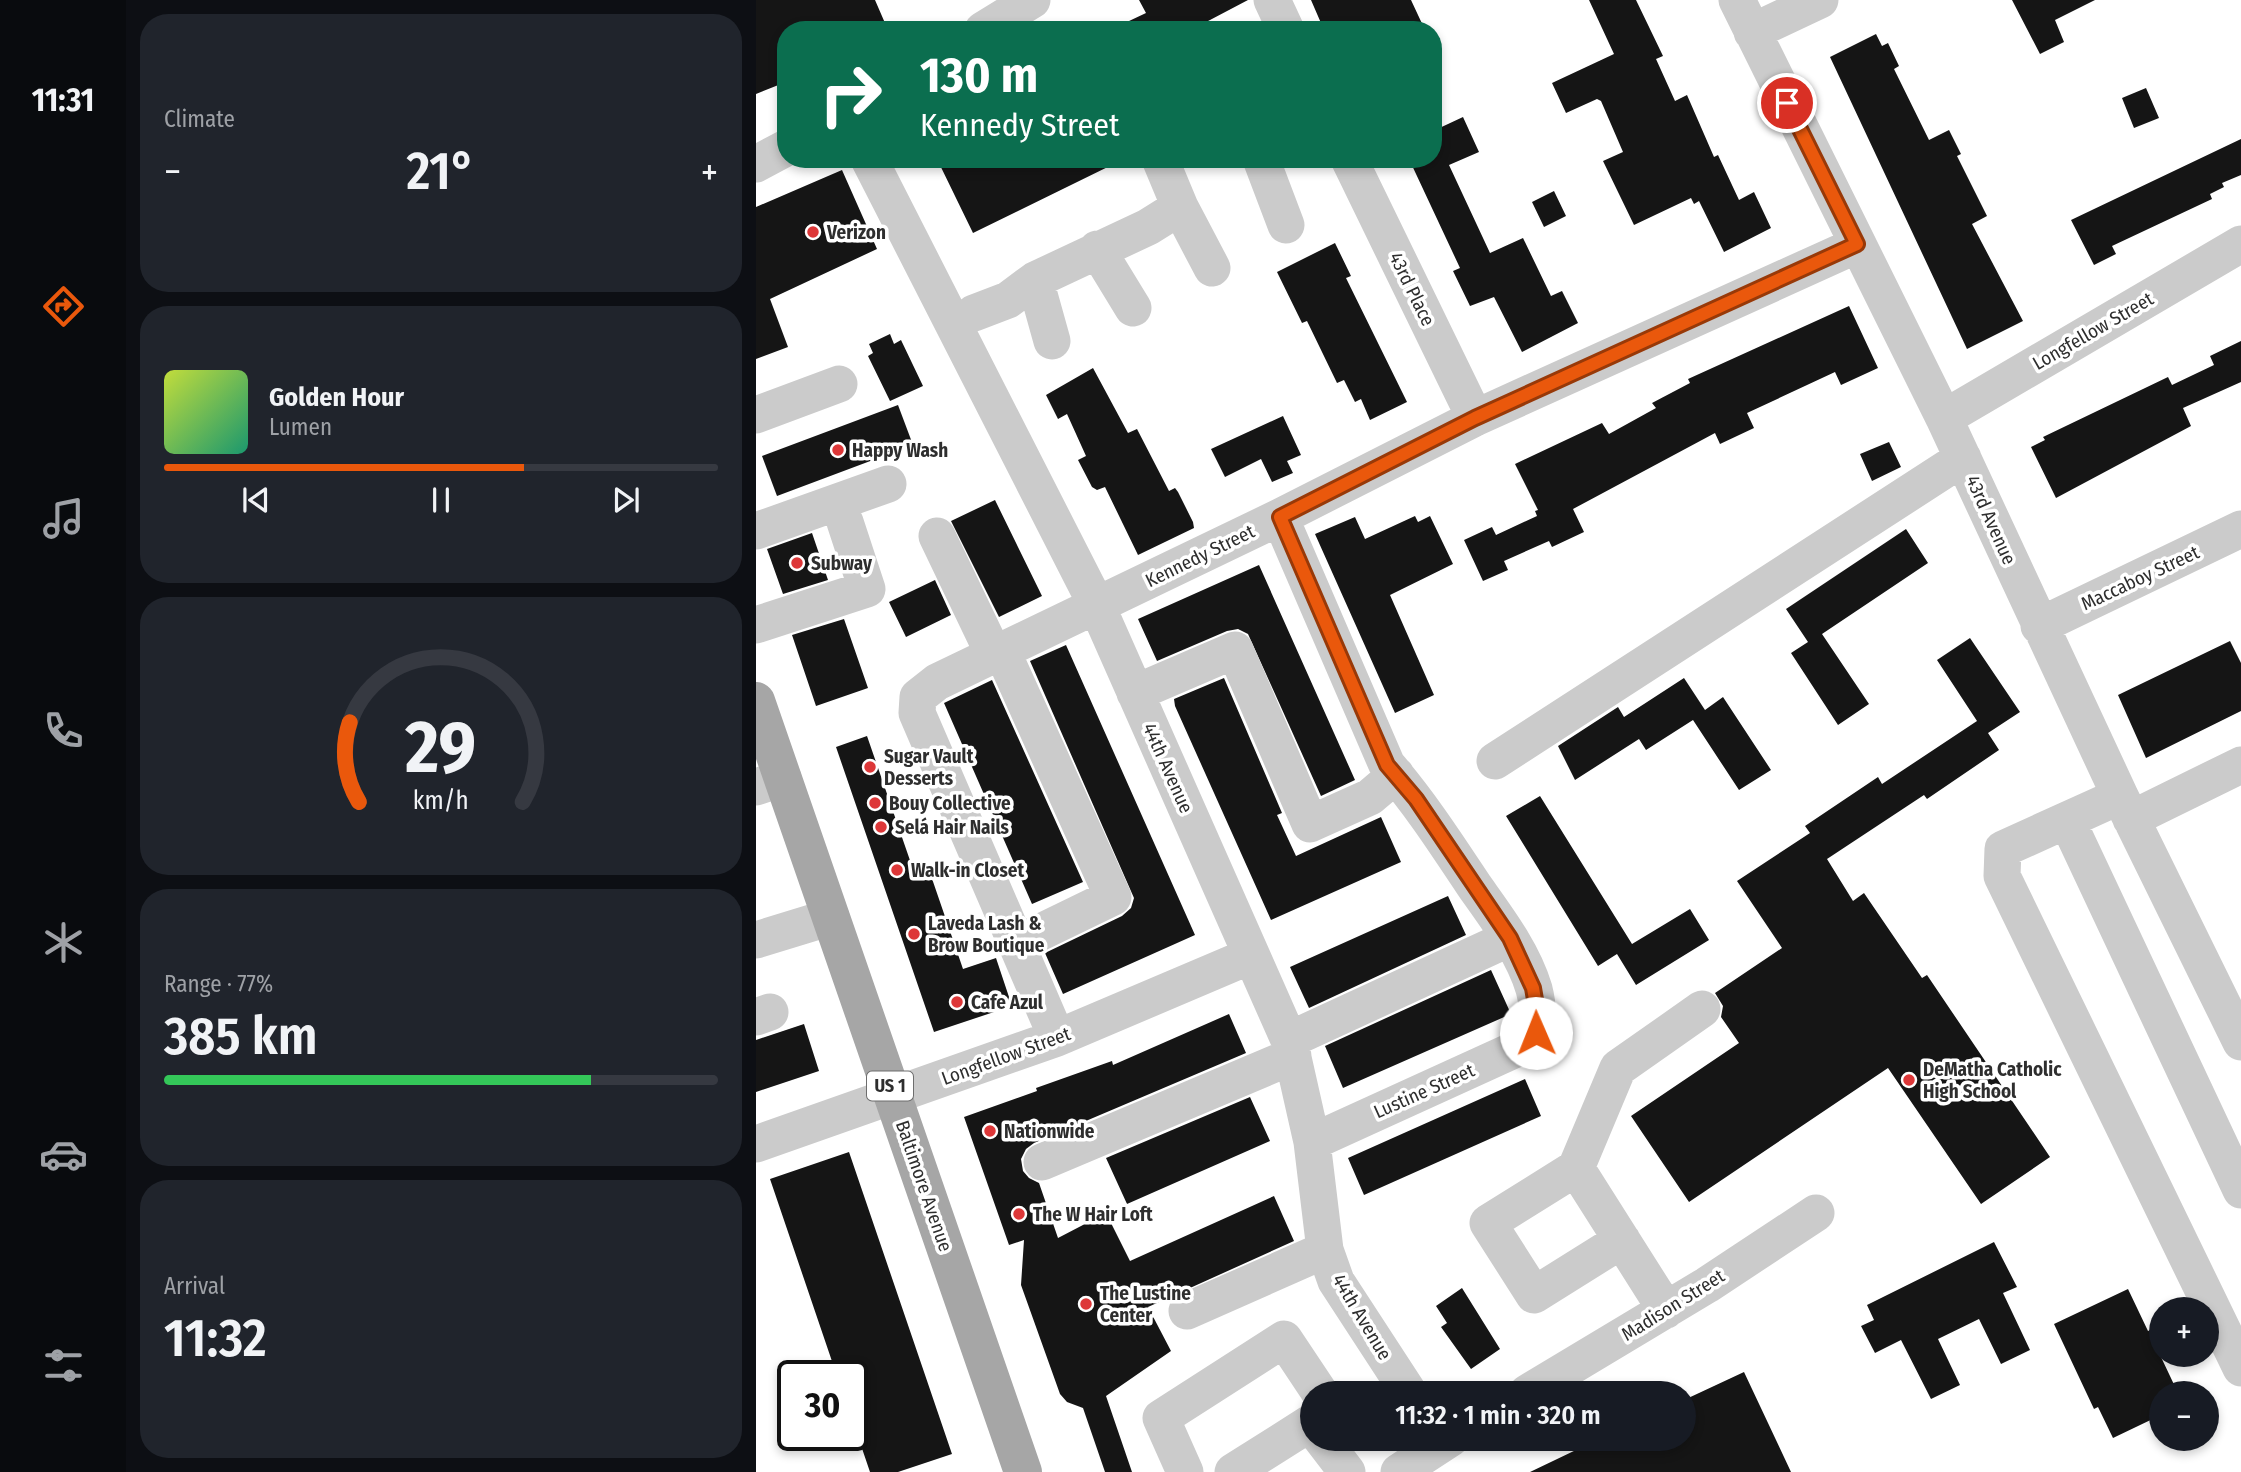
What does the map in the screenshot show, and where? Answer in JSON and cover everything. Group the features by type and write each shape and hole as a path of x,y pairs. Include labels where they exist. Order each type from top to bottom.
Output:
{"main road":[{"name":"Baltimore Avenue","path":"756,701 769,782 831,917 1023,1472"}],"street":[{"path":"1272,0 1282,21"},
{"name":"43rd Avenue","path":"1737,0 1944,418 2125,807 2241,1042"},
{"path":"1752,32 1820,0"},
{"path":"756,164 777,153"},
{"name":"44th Avenue","path":"874,168 1097,606 1291,1048 1312,1142 1325,1250 1336,1281 1401,1381"},
{"path":"1164,168 1180,207 1212,268"},
{"path":"1264,168 1286,225"},
{"name":"43rd Place","path":"1353,168 1475,418"},
{"path":"974,313 1008,300 1035,280 1148,227 1180,207"},
{"name":"Kennedy Street","path":"1057,1038 917,713 918,697 937,682 1280,517 1475,418 1857,244"},
{"name":"Longfellow Street","path":"1944,418 2241,244"},
{"path":"1097,249 1133,308"},
{"path":"1035,280 1052,341"},
{"path":"756,415 839,384"},
{"path":"1495,761 1963,458"},
{"path":"756,531 888,484"},
{"name":"Lustine Street","path":"1280,517 1387,765 1416,799 1510,938 1533,988 1538,1017 1536,1033 1527,1044 1312,1142"},
{"path":"756,625 867,589 845,522"},
{"name":"Maccaboy Street","path":"2039,626 2241,529"},
{"path":"937,536 998,653 1113,897 1018,943"},
{"path":"1136,694 1235,650 1310,824 1370,797 1396,775"},
{"path":"2241,765 2125,807 2067,820 2003,849 2002,876 2241,1368"},
{"path":"2067,820 2241,1190"},
{"path":"756,940 831,917"},
{"path":"1042,1162 1291,1048 1510,938"},
{"name":"Longfellow Street","path":"756,1144 1057,1038 1250,956"},
{"path":"1622,1240 1534,1295 1488,1223 1576,1168 1618,1068 1702,1009"},
{"path":"1576,1168 1666,1310"},
{"name":"Madison Street","path":"1547,1381 1666,1310 1816,1213"},
{"path":"1187,1311 1325,1250"},
{"path":"1185,1472 1161,1418 1284,1339 1300,1381"},
{"path":"1233,1472 1300,1430"},
{"path":"1334,1451 1347,1472"},
{"path":"1399,1472 1441,1451"}],"building":[{"path":"756,0 875,0 884,21 777,21 777,86 756,94"},
{"path":"1139,0 1248,0 1208,21 1129,21 1146,13"},
{"path":"1311,0 1411,0 1421,21 1320,21"},
{"path":"1589,0 1636,0 1663,56 1656,59 1675,101 1687,95 1714,157 1718,155 1739,200 1754,192 1771,228 1724,252 1699,201 1694,204 1691,198 1634,225 1603,161 1623,152 1601,101 1597,99 1566,113 1552,83 1614,54"},
{"path":"2012,0 2095,0 2055,20 2064,42 2040,54"},
{"path":"1876,34 1882,46 1888,43 1899,66 1894,69 1929,140 1949,130 1961,154 1957,156 1987,216 1972,224 2023,321 1967,349 1830,57"},
{"path":"2146,88 2159,118 2134,128 2122,98"},
{"path":"1463,117 1479,152 1449,165 1490,253 1523,238 1551,296 1562,291 1578,323 1522,352 1494,297 1470,306 1453,271 1460,268 1413,168 1442,168 1442,127"},
{"path":"2241,139 2241,175 2222,183 2224,187 2210,194 2212,199 2112,246 2116,254 2094,265 2071,220"},
{"path":"941,168 1106,168 973,233"},
{"name":"Verizon","path":"842,170 877,249 770,299 788,347 756,359 756,207"},
{"path":"1554,191 1566,216 1544,227 1532,202"},
{"path":"1335,243 1351,276 1346,278 1407,402 1370,420 1361,399 1355,402 1344,380 1337,383 1307,321 1302,323 1277,272"},
{"path":"1849,306 1878,368 1841,385 1835,372 1747,413 1754,428 1720,444 1715,433 1573,509 1584,532 1552,547 1549,541 1504,561 1508,570 1483,581 1464,540 1492,527 1496,535 1537,516 1535,511 1538,510 1515,464 1602,423 1609,434 1656,408 1652,403 1690,383 1688,379"},
{"path":"890,334 894,344 901,340 923,386 890,401 868,356 873,353 869,344"},
{"path":"2241,341 2241,382 2183,408 2191,426 2056,498 2031,447 2045,440 2043,437 2168,377 2172,385 2214,365 2210,356"},
{"path":"1093,368 1128,433 1137,429 1169,491 1175,488 1193,522 1194,528 1138,555 1105,487 1097,490 1092,487 1078,460 1086,456 1067,414 1058,419 1046,395"},
{"name":"Happy Wash","path":"898,405 913,445 777,496 762,456"},
{"path":"1283,416 1301,455 1287,461 1293,473 1272,482 1261,459 1225,477 1211,449"},
{"path":"1889,442 1901,467 1872,481 1860,454"},
{"path":"995,500 1042,596 999,617 951,521"},
{"path":"1415,516 1418,522 1430,516 1453,564 1390,595 1434,695 1395,713 1315,534 1355,517 1365,539"},
{"path":"1906,529 1928,563 1822,634 1869,704 1838,725 1791,653 1808,642 1786,609"},
{"name":"Subway","path":"812,533 828,580 783,594 767,549"},
{"path":"1259,565 1355,780 1321,796 1248,634 1238,629 1227,631 1157,661 1138,619"},
{"path":"935,580 951,615 906,637 889,602"},
{"path":"844,619 868,688 816,706 792,635"},
{"name":"DeMatha Catholic High School","path":"1970,638 2020,712 1988,733 1999,750 1927,799 1924,795 1827,859 1853,901 1864,893 1922,978 1927,975 2050,1157 1981,1204 1888,1068 1689,1202 1631,1116 1739,1043 1721,1017 1723,1006 1715,993 1782,948 1737,881 1810,833 1805,826 1878,777 1882,784 1977,721 1937,660"},
{"path":"2230,641 2241,663 2241,711 2146,758 2118,695"},
{"path":"1066,645 1195,935 1063,994 1045,953 1122,916 1131,908 1134,898 1030,661"},
{"path":"1224,678 1282,813 1277,815 1296,856 1381,817 1401,862 1271,920 1175,706 1174,699"},
{"path":"1684,678 1705,710 1723,697 1771,770 1739,790 1693,720 1646,750 1639,739 1575,780 1558,746 1618,707 1624,717"},
{"path":"992,680 1083,882 1032,904 944,703"},
{"path":"867,736 914,872 928,867 963,969 996,958 1012,1006 934,1032 836,747"},
{"path":"1540,796 1632,944 1690,909 1709,940 1636,985 1617,954 1598,966 1506,816"},
{"path":"1448,896 1466,935 1309,1008 1290,967"},
{"path":"1491,970 1511,1014 1343,1088 1325,1046"},
{"path":"1229,1014 1246,1053 1034,1143 1026,1149 1021,1159 1023,1171 1039,1183 1058,1238 1106,1213 1130,1261 1274,1196 1294,1241 1148,1307 1171,1351 1106,1396 1132,1472 1105,1472 1083,1408 1067,1402 1060,1394 1021,1285 1024,1240 1009,1245 964,1117 1112,1061 1113,1065"},
{"path":"804,1024 819,1071 756,1092 756,1040"},
{"path":"1525,1079 1541,1116 1364,1195 1348,1158"},
{"path":"1250,1097 1270,1141 1127,1204 1106,1158"},
{"path":"849,1152 952,1454 898,1472 870,1472 863,1451 868,1451 868,1360 832,1360 770,1179"},
{"path":"1994,1242 2017,1287 2003,1293 2030,1350 2001,1364 1979,1319 1938,1339 1960,1385 1931,1399 1901,1340 1875,1353 1861,1326 1874,1320 1867,1305"},
{"path":"1462,1288 1500,1349 1471,1369 1441,1327 1447,1323 1436,1306"},
{"path":"2128,1289 2149,1331 2149,1367 2166,1367 2172,1381 2149,1381 2149,1421 2113,1438 2098,1407 2094,1409 2054,1324"},
{"path":"1744,1372 1791,1472 1530,1472 1574,1451 1696,1451 1696,1394"}],"place":[{"name":"Verizon","path":"813,232"},
{"name":"Happy Wash","path":"838,450"},
{"name":"Subway","path":"797,563"},
{"name":"Sugar Vault Desserts","path":"870,767"},
{"name":"Bouy Collective","path":"875,803"},
{"name":"Selá Hair Nails","path":"881,827"},
{"name":"Walk-in Closet","path":"897,870"},
{"name":"Laveda Lash & Brow Boutique","path":"914,934"},
{"name":"Cafe Azul","path":"957,1002"},
{"name":"DeMatha Catholic High School","path":"1909,1080"},
{"name":"Nationwide","path":"990,1131"},
{"name":"The W Hair Loft","path":"1019,1214"},
{"name":"The Lustine Center","path":"1086,1304"}],"route":[{"path":"1536,1033 1538,1017 1533,988 1510,938 1416,799 1387,765 1280,517 1475,418 1857,244 1787,103"}]}
